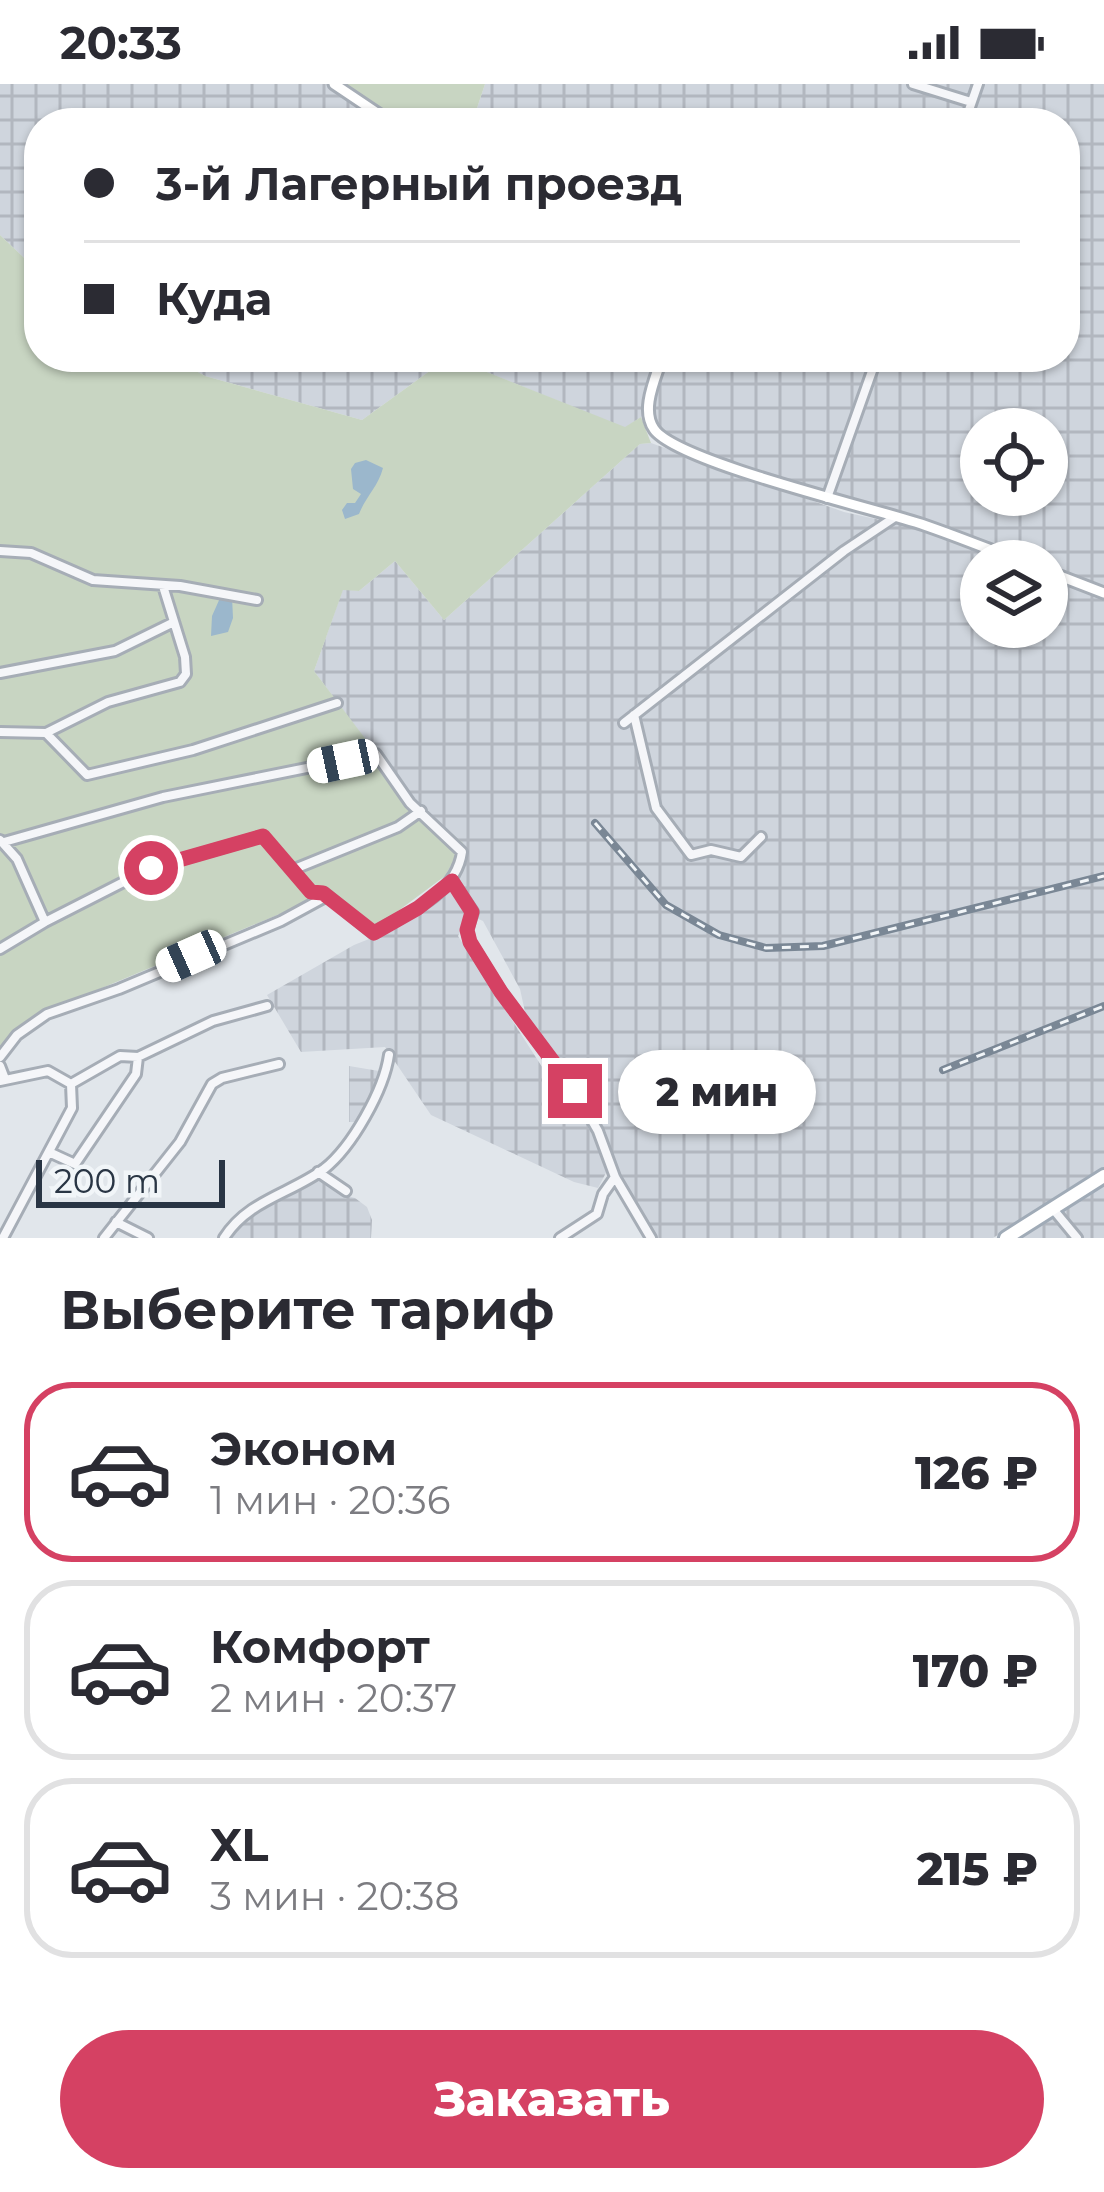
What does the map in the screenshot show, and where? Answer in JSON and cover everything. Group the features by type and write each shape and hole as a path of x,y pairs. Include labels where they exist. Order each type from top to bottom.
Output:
{"main road":[{"path":"1006,1238 1104,1177"}],"street":[{"path":"334,84 370,108"},
{"path":"914,84 970,108 978,84"},
{"path":"658,372 648,410 658,434 762,478 961,540"},
{"path":"827,499 872,372"},
{"path":"624,723 844,551 896,517"},
{"path":"0,551 31,553 93,580 257,600"},
{"path":"1068,580 1104,593"},
{"path":"0,732 46,733 108,702 180,682 186,674 185,657 163,586"},
{"path":"0,673 115,651 174,622"},
{"path":"46,733 87,775 193,750 337,703"},
{"path":"634,715 656,808 692,855 711,850 741,857 761,836"},
{"path":"0,949 151,868 263,836 311,892 328,896 374,933 418,908 452,881 462,852 410,802 376,754 163,797 2,841 17,859 44,924"},
{"path":"292,870 392,830 421,812"},
{"path":"452,881 472,912 467,930 470,942 575,1091 598,1131 615,1177 651,1238"},
{"path":"71,1084 48,1071 3,1080 0,1062 17,1035 46,1014 281,921 328,896"},
{"path":"71,1084 120,1056 139,1057 213,1021 267,1006"},
{"path":"224,1238 241,1217 338,1155 383,1086 389,1055"},
{"path":"50,1153 75,1164 136,1074 139,1057"},
{"path":"104,1238 180,1142 212,1084 279,1064"},
{"path":"2,1238 72,1108 71,1084"},
{"path":"318,1172 346,1191"},
{"path":"560,1238 597,1214 615,1177"},
{"path":"1052,1208 1077,1238"},
{"path":"116,1222 148,1238"}],"shaded area":[{"path":"0,84 327,84 363,108 24,108 24,258 0,235"},
{"path":"485,84 1104,84 1104,589 1068,576 1068,540 973,540 904,514 779,480 680,441 661,432 653,421 661,372 1080,372 1080,108 477,108"},
{"path":"198,372 428,372 362,420"},
{"path":"486,372 652,372 641,417 625,428"},
{"path":"651,443 844,512 926,530 960,543 960,648 1068,648 1068,585 1104,598 1104,1167 993,1238 654,1238 618,1177 606,1132 527,1021 520,989 483,921 469,915 458,936 544,1070 555,1073 567,1087 609,1167 598,1188 574,1182 431,1115 385,1047 301,1052 267,995 451,890 408,797 314,671 343,589 359,591 395,561 444,620 640,444"},
{"path":"349,1066 385,1072 356,1122 349,1122"},
{"path":"318,1176 367,1207 371,1238 226,1238 242,1218"},
{"path":"1104,1184 1104,1238 1018,1238 1070,1207"}],"green space":[{"path":"334,84 485,84 477,108 370,108"},
{"path":"0,235 24,258 24,372 198,372 362,420 428,372 487,372 625,427 641,417 651,443 640,444 444,620 395,561 359,591 343,590 314,671 411,799 463,843 445,876 367,934 330,893 42,1013 0,1048"}],"water":[{"path":"366,460 383,468 381,475 359,514 345,519 342,510 361,494 353,489 351,469"},
{"path":"232,597 228,632 211,636 212,616 220,598"}],"railway":[{"path":"595,823 666,905 719,935 766,948 823,946 1104,876"},
{"path":"943,1070 1104,1006"}],"route":[{"path":"151,868 263,836 311,892 323,893 374,933 418,908 452,881 472,912 467,937 501,992 575,1091"}]}
